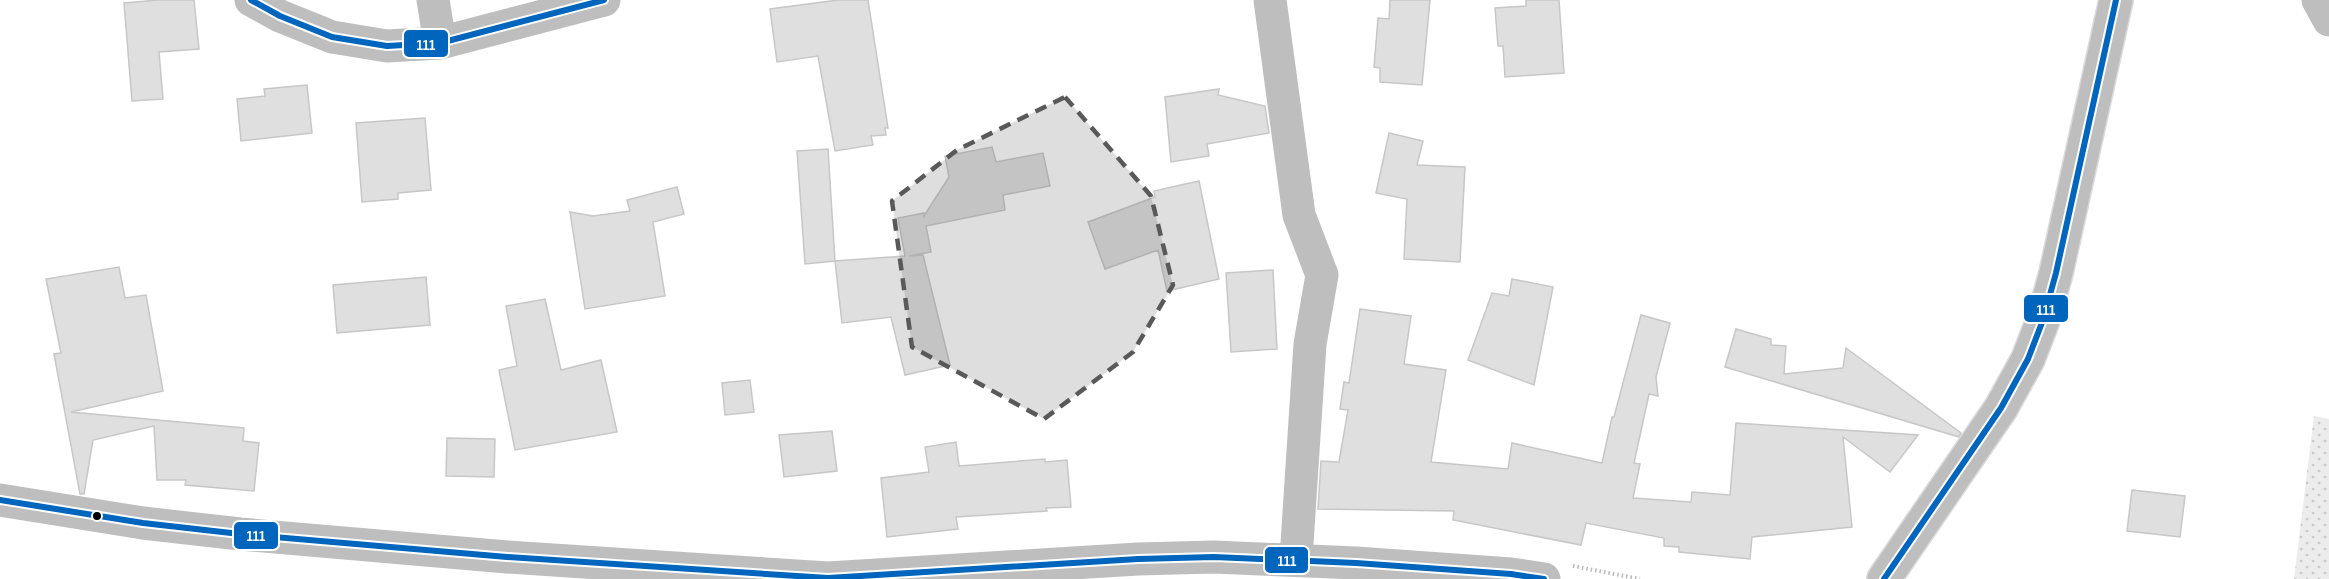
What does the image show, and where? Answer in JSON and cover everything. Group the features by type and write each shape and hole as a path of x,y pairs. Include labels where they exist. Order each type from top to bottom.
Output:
{"street":[{"path":"251,0 280,16 332,37 387,46 440,43 604,0"},
{"path":"433,0 440,43"},
{"path":"1270,0 1299,214 1322,275 1310,344 1296,560"},
{"path":"1884,579 2001,408 2028,359 2043,320 2056,273 2116,0"},
{"path":"2318,0 2329,20"},
{"path":"0,500 112,519 507,568 828,578 1138,559 1214,557 1258,569 1296,560 1489,572 1544,579"}],"highlighted area":[{"path":"1065,97 1151,196 1173,285 1133,352 1044,419 912,347 892,201 957,150"}],"shaded area":[{"path":"2314,416 2329,419 2329,579 2294,579"}],"building":[{"path":"194,0 199,49 159,52 163,99 132,101 124,3"},
{"path":"838,0 868,0 888,128 885,128 886,135 871,136 873,145 835,151 818,56 777,62 770,9"},
{"path":"1390,0 1430,0 1422,85 1380,82 1380,68 1374,67 1378,18 1389,19"},
{"path":"1526,0 1559,0 1564,73 1505,77 1503,46 1498,46 1495,8 1526,6"},
{"path":"307,85 312,133 241,141 237,99 265,96 264,89"},
{"path":"1219,89 1218,95 1265,106 1269,133 1207,144 1209,156 1171,162 1165,97"},
{"path":"425,118 431,190 398,193 398,199 362,202 356,123"},
{"path":"1389,133 1423,141 1417,165 1465,167 1460,262 1404,259 1407,199 1376,193"},
{"path":"992,147 996,162 1043,153 1050,186 1003,195 1005,210 926,226 931,252 909,256 923,255 950,365 905,375 891,317 842,323 835,261 905,256 898,218 924,213 924,216 949,177 945,156"},
{"path":"828,149 835,261 805,264 797,151"},
{"path":"1199,181 1219,279 1167,291 1158,250 1105,269 1088,222 1155,197 1154,191"},
{"path":"677,187 684,214 653,222 665,296 585,309 570,212 593,216 630,211 627,200"},
{"path":"119,267 125,298 146,295 163,391 71,412 244,428 243,441 259,443 254,491 185,485 186,480 157,480 154,426 93,440 84,494 80,494 54,354 61,353 46,279"},
{"path":"1273,270 1277,349 1231,352 1226,273"},
{"path":"426,277 430,325 337,333 333,285"},
{"path":"1512,279 1553,287 1534,385 1468,360 1492,293 1509,296"},
{"path":"545,299 561,370 601,360 617,432 515,450 499,370 517,366 506,306"},
{"path":"1360,309 1411,316 1404,364 1446,370 1431,462 1508,469 1512,443 1602,463 1612,417 1614,417 1641,315 1670,323 1656,377 1658,396 1649,394 1634,463 1640,464 1633,498 1691,502 1692,492 1730,495 1736,423 1918,435 1890,472 1843,437 1852,527 1752,537 1750,559 1679,552 1679,547 1664,546 1664,538 1586,523 1581,545 1453,520 1454,511 1318,509 1321,461 1339,462 1348,410 1340,409 1344,382 1349,383"},
{"path":"1736,329 1771,339 1771,345 1786,346 1784,374 1843,368 1846,348 1961,433 1959,437 1725,367"},
{"path":"750,380 754,412 725,415 722,383"},
{"path":"832,431 837,471 784,477 779,435"},
{"path":"447,438 495,439 494,477 446,476"},
{"path":"956,442 959,466 1045,459 1045,462 1067,460 1071,507 1046,508 1047,511 956,517 958,529 887,537 881,478 929,472 925,447"},
{"path":"2132,490 2185,496 2180,537 2127,531"}],"transit line":[{"name":"111","path":"251,0 280,16 332,37 387,46 440,43 604,0"},
{"name":"111","path":"1884,579 2001,408 2028,359 2043,320 2056,273 2116,0"},
{"name":"111","path":"0,500 143,523 240,534 507,557 828,578 1138,559 1214,557 1356,563 1511,574 1544,579"}]}
